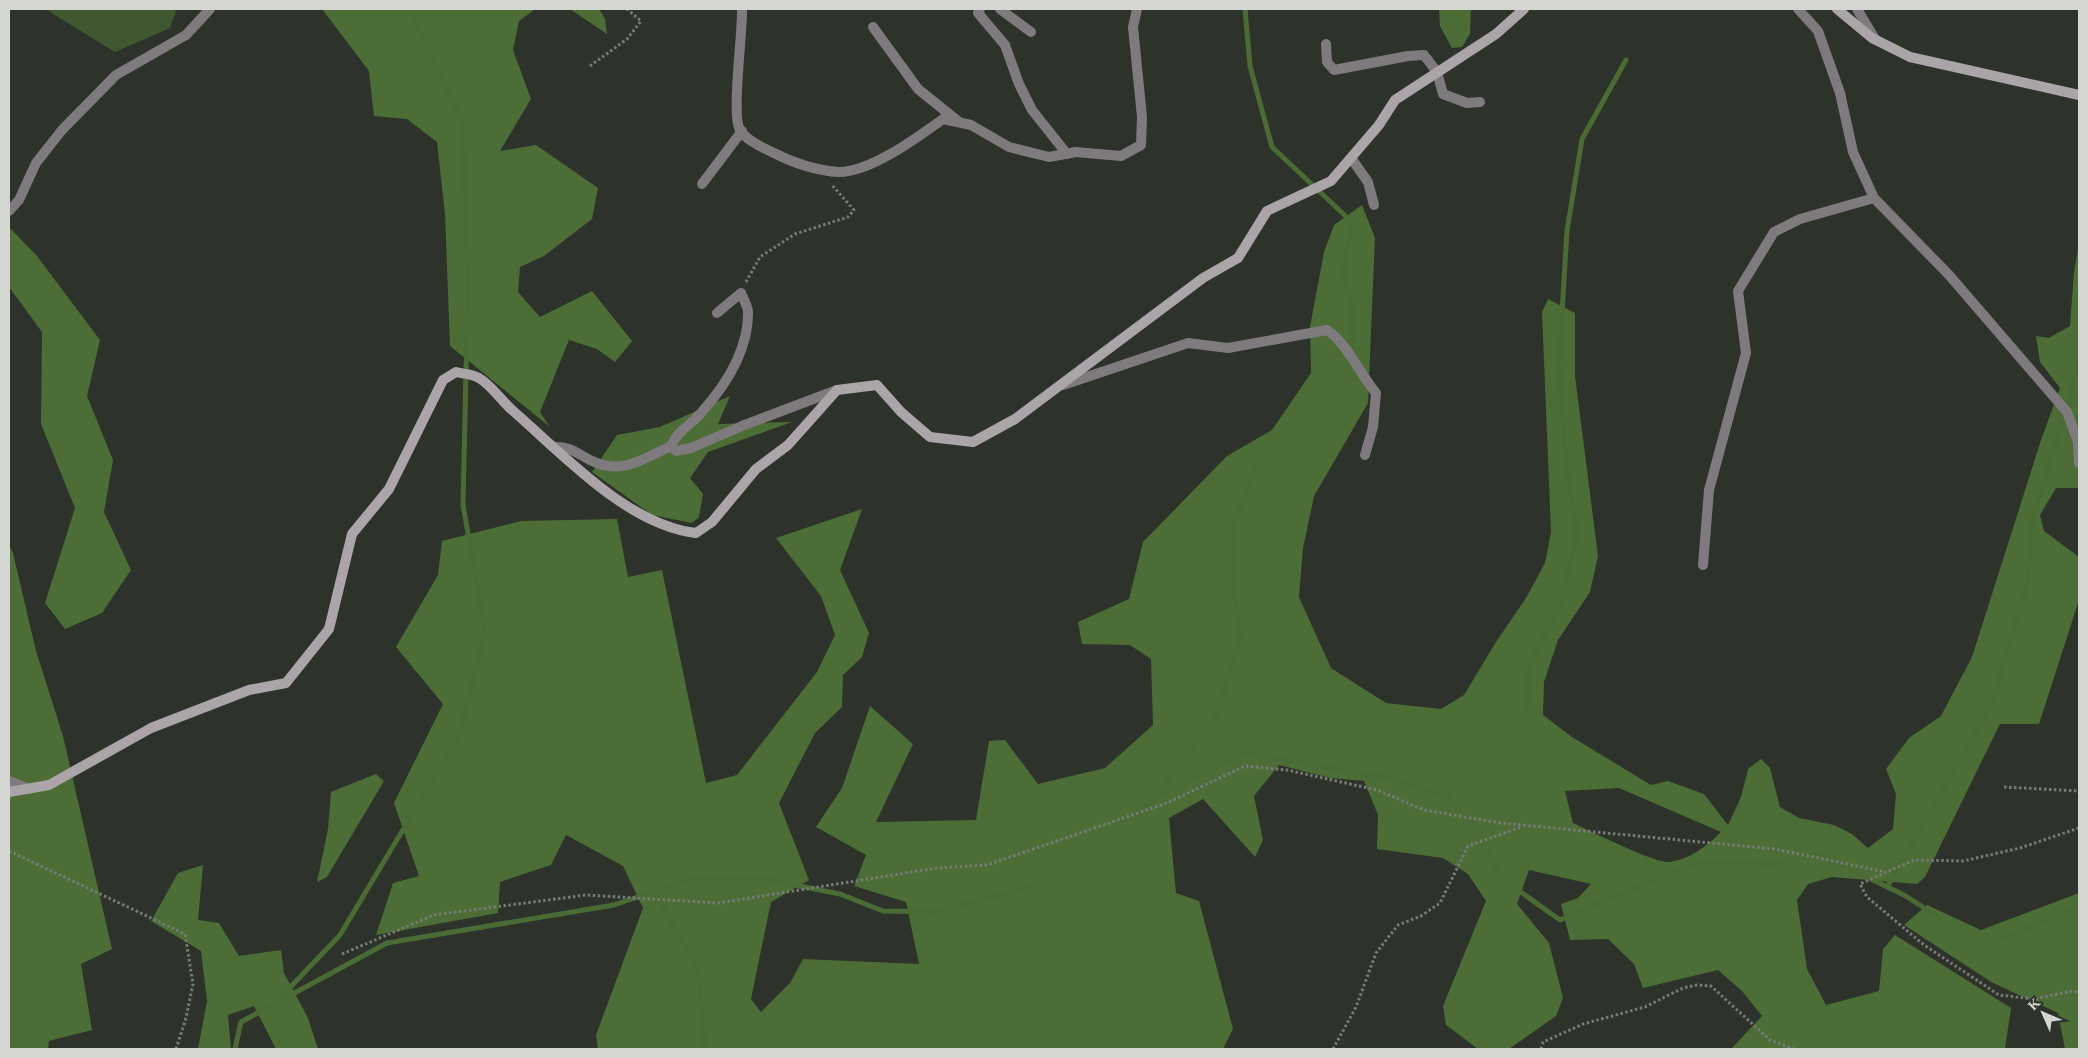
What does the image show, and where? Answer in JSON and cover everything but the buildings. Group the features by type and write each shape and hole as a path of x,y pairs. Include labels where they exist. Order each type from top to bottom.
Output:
{"street":[{"path":"9,211 19,200 36,163 62,130 116,75 186,35 210,9"},
{"path":"742,9 737,106 739,129 752,142 782,157 803,165 840,172 874,162 910,143 943,119 971,125 1008,147 1049,157 1076,152 1122,156 1141,145 1142,117 1133,28 1137,9"},
{"path":"980,9 978,12 1005,45 1018,84 1032,110 1067,154"},
{"path":"1000,9 1031,32"},
{"path":"671,446 676,451 691,448 742,426 837,390 877,385 901,412 930,437 972,442 1015,419 1203,278 1238,258 1267,211 1331,181 1379,125 1395,100 1496,34 1524,9"},
{"path":"1798,9 1818,31 1840,93 1853,152 1874,198 1950,275 2067,412 2078,442 2079,463"},
{"path":"1837,9 1876,40 1910,57 2079,95"},
{"path":"1857,9 1876,40"},
{"path":"873,27 918,89 960,123"},
{"path":"1326,44 1327,62 1334,70 1408,56 1424,55 1437,72 1443,94 1467,103 1480,102"},
{"path":"702,184 742,132"},
{"path":"1351,158 1368,182 1374,205"},
{"path":"1703,565 1709,490 1746,353 1738,292 1774,232 1800,219 1874,198"},
{"path":"555,447 569,447 603,466 629,466 671,446 674,437 700,414 726,381 737,361 745,334 748,309 741,293 716,313"},
{"path":"1060,386 1188,343 1228,348 1327,330 1339,338 1361,374 1376,393 1373,427 1366,455"},
{"path":"9,792 49,786 151,728 249,690 286,683 329,629 352,534 389,490 443,380 456,372 478,377 500,400 635,513 679,531 696,533 712,522 756,469 788,445 837,390"},
{"path":"9,780 29,789"}],"path":[{"path":"590,66 627,39 641,22 627,9"},
{"path":"741,293 760,257 795,234 848,217 854,210 835,190 821,168"},
{"path":"342,954 434,915 586,895 718,903 936,868 987,865 1167,804 1245,766 1287,770 1377,790 1424,810 1524,826 1775,849 1886,872"},
{"path":"2004,787 2079,791"},
{"path":"1333,1049 1356,1006 1376,953 1398,926 1421,916 1440,903 1468,846 1524,826"},
{"path":"2079,828 2020,848 1964,860 1914,860 1860,884 1867,897 1924,945 1999,995 2034,999 2072,991 2079,993"},
{"path":"9,851 184,934 193,984 186,1018 176,1049"},
{"path":"1541,1049 1543,1042 1583,1024 1645,1007 1683,988 1697,984 1711,986 1770,1040 1794,1049"}],"green space":[{"path":"45,9 172,9 176,11 170,28 115,52"},
{"path":"322,9 535,9 519,21 513,50 531,99 500,151 536,145 598,188 592,219 544,256 520,267 518,292 540,317 592,291 632,341 615,362 597,349 569,340 540,412 550,427 450,346 445,214 437,142 407,119 374,116 369,71"},
{"path":"570,9 599,9 605,19 607,34"},
{"path":"1439,9 1471,9 1470,34 1462,47 1452,48 1440,26"},
{"path":"1362,205 1375,238 1368,403 1314,496 1303,548 1299,597 1331,668 1386,703 1441,709 1464,695 1496,642 1526,598 1545,563 1551,532 1542,312 1548,299 1575,313 1575,376 1598,556 1590,592 1558,640 1544,682 1543,715 1572,737 1651,785 1668,781 1704,794 1728,825 1741,797 1748,769 1761,759 1770,768 1780,807 1799,818 1834,825 1852,834 1868,848 1893,829 1896,794 1886,769 1909,738 1941,716 1972,657 2041,440 2060,388 2040,362 2036,336 2049,338 2070,326 2074,272 2079,243 2079,488 2056,488 2040,515 2044,531 2079,557 2079,600 2039,724 2000,724 1925,877 1917,884 1832,877 1808,884 1797,900 1807,969 1826,1005 1879,991 1883,949 1895,935 2011,1008 2005,1049 1731,1049 1762,1016 1742,991 1718,970 1643,988 1634,964 1608,939 1570,940 1561,904 1578,898 1591,884 1529,870 1517,904 1549,943 1563,998 1556,1016 1509,1049 1478,1049 1446,1025 1443,1006 1486,901 1468,874 1443,858 1377,849 1378,815 1364,781 1330,778 1279,765 1254,796 1263,840 1255,857 1203,799 1169,818 1176,893 1199,901 1233,1029 1223,1049 598,1049 596,1035 643,908 623,866 566,835 551,865 500,882 498,913 376,935 393,883 419,876 394,803 443,704 396,647 438,575 442,541 521,521 617,519 628,577 662,570 706,783 737,775 817,672 835,635 821,596 776,538 862,509 840,570 869,633 862,657 843,675 842,707 815,733 779,803 809,880 771,902 751,999 761,1012 790,983 803,959 919,964 906,902 854,886 866,855 816,827 842,788 870,706 913,744 876,822 976,820 989,741 1005,740 1038,784 1105,768 1153,725 1151,659 1130,645 1082,644 1078,622 1129,599 1143,542 1227,456 1272,430 1311,373 1310,327 1324,252 1334,225","holes":["1619,788 1721,832 1710,843 1691,855 1669,862 1662,861 1622,846 1573,823 1565,791"]},
{"path":"9,227 37,256 100,340 87,396 113,460 104,512 131,570 102,613 65,629 45,603 75,508 41,424 42,332 9,287"},
{"path":"730,396 718,424 792,422 708,452 690,478 703,494 699,517 692,523 652,515 592,472 617,435 660,427"},
{"path":"9,545 13,553 36,651 63,736 112,949 81,964 92,1030 49,1041 48,1049 9,1049"},
{"path":"376,774 384,781 327,877 317,882 328,829 331,792"},
{"path":"203,865 198,920 219,923 239,956 281,950 284,973 308,1018 318,1049 276,1049 254,1006 228,1015 231,1049 198,1049 207,1001 201,951 151,921 178,873"},
{"path":"2079,893 2079,1049 2065,1049 2058,1013 1993,983 1904,925 1927,905 1981,930"}],"waterway":[{"path":"281,997 340,935 459,736 485,629 463,505 468,282 462,120 409,9"},
{"path":"426,44 460,9"},
{"path":"1155,797 1216,718 1240,638 1233,582 1234,523 1257,463 1315,397 1351,362 1353,309 1343,272 1352,222 1272,147 1250,66 1245,9"},
{"path":"1447,798 1527,712 1529,666 1561,605 1577,534 1566,464 1559,362 1567,231 1582,139 1626,60"},
{"path":"1887,887 1992,704 2028,580 2031,526 2079,364"},
{"path":"235,1049 241,1022 387,943 614,905 691,879 760,878 840,894 883,911 937,912 1041,884 1153,799 1246,753 1396,779 1447,798 1483,836 1501,878 1560,920 1699,862 1774,864 1819,854 1904,895 1978,942 2010,936 2074,908 2079,909"},
{"path":"654,891 698,969 705,1049"}]}
